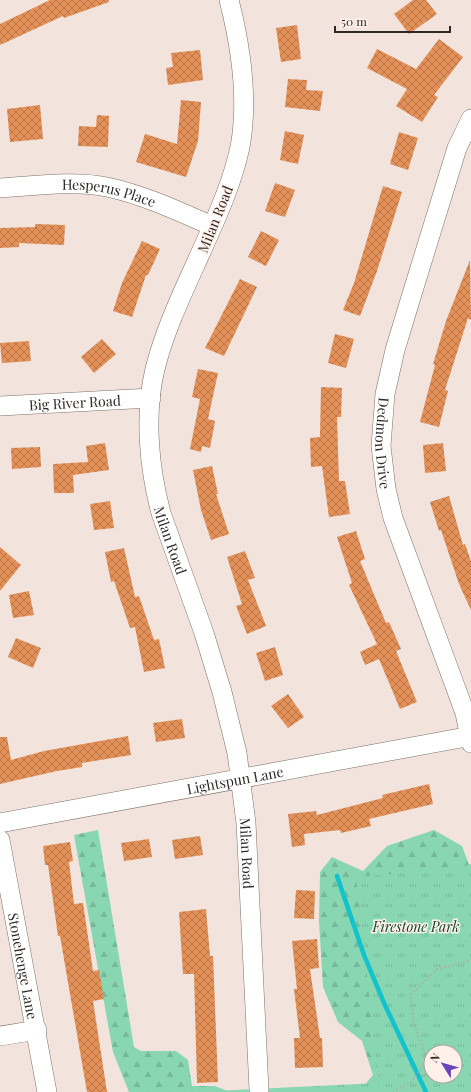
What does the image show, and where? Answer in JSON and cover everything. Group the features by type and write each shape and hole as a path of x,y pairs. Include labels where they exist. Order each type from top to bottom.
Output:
{"street":[{"name":"Milan Road","path":"229,0 243,77 243,117 240,146 224,199 167,329 155,370 151,398 151,454 156,494 222,692 237,753 246,823 259,1090"},
{"name":"Dedmon Drive","path":"471,119 457,148 395,350 385,394 381,446 386,489 393,518 447,662 465,713 471,739"},
{"name":"Hesperus Place","path":"0,188 80,184 106,187 155,202 212,226"},
{"name":"Big River Road","path":"0,406 151,398"},
{"name":"Lightspun Lane","path":"0,823 471,739"},
{"name":"Stonehenge Lane","path":"0,840 37,1030 47,1092"},
{"path":"0,1036 37,1030"}],"path":[{"path":"393,1092 412,1082 427,1060 415,1026 410,994 437,969 471,960"}],"green space":[{"path":"98,830 134,1047 141,1051 176,1051 188,1060 192,1086 215,1086 230,1092 129,1092 113,1052 74,835"},
{"name":"Firestone Park","path":"434,830 462,846 471,870 455,1042 450,1044 423,1044 423,1077 361,1089 373,1075 362,1041 338,1022 323,987 319,921 320,872 332,857 363,871 387,846"},
{"name":"Firestone Park","path":"471,864 471,1092 194,1092 379,1083 356,877 458,868"}],"building":[{"path":"50,0 109,0 109,2 64,18 63,16 0,45 0,24"},
{"path":"413,0 426,0 437,14 409,34 394,14"},
{"path":"297,25 301,59 281,62 276,28"},
{"path":"439,39 463,57 434,95 438,97 422,122 396,106 407,89 367,68 377,49 416,69"},
{"path":"200,50 203,80 168,85 166,68 173,67 171,53"},
{"path":"288,79 307,80 306,90 323,91 320,111 285,107"},
{"path":"181,100 201,102 198,141 186,177 136,162 145,134 177,144"},
{"path":"40,105 43,139 10,142 7,109"},
{"path":"97,115 109,116 108,147 78,146 79,126 96,127"},
{"path":"285,131 304,135 298,164 280,160"},
{"path":"399,132 418,138 408,170 390,164"},
{"path":"275,183 295,190 285,217 265,211"},
{"path":"383,186 402,192 377,271 360,316 343,310 354,283"},
{"path":"35,224 65,225 64,245 19,243 19,247 0,248 0,228 35,227"},
{"path":"261,231 279,240 266,266 248,257"},
{"path":"142,241 160,249 148,275 146,275 132,317 113,311 122,283"},
{"path":"470,260 471,320 468,318 445,390 448,391 439,427 420,422 435,365 433,364 446,321"},
{"path":"240,279 257,287 224,356 205,348"},
{"path":"335,334 354,339 346,368 328,363"},
{"path":"102,339 116,354 94,373 81,357"},
{"path":"29,341 31,361 2,363 0,343"},
{"path":"198,369 218,373 208,419 215,421 210,448 202,446 201,452 190,449 200,399 192,397"},
{"path":"321,387 342,388 341,417 337,417 339,481 345,481 350,514 329,517 322,466 311,467 310,438 320,437"},
{"path":"105,443 109,470 73,475 74,493 54,493 53,464 88,462 86,446"},
{"path":"443,443 446,471 425,473 423,445"},
{"path":"40,447 41,467 12,469 11,448"},
{"path":"212,466 218,494 216,494 229,534 211,540 201,510 193,470"},
{"path":"449,496 463,545 465,544 471,561 471,610 459,584 430,502"},
{"path":"110,501 114,528 94,530 90,504"},
{"path":"356,531 365,559 360,561 386,623 389,622 401,649 396,651 417,702 400,709 379,659 365,665 360,652 377,644 349,585 352,583 337,537"},
{"path":"0,547 21,565 0,591"},
{"path":"124,548 135,597 139,596 154,640 159,639 165,668 144,672 135,627 130,628 114,581 111,582 105,552"},
{"path":"245,551 255,578 248,580 266,626 247,634 236,606 242,604 227,557"},
{"path":"29,591 34,615 13,618 9,595"},
{"path":"16,638 41,648 33,668 8,657"},
{"path":"275,647 283,675 265,681 256,653"},
{"path":"288,694 304,717 288,728 271,706"},
{"path":"182,719 185,738 156,742 153,723"},
{"path":"128,736 131,755 82,763 82,767 0,784 0,737 7,737 11,760 44,751"},
{"path":"429,784 433,804 369,819 371,826 341,833 340,830 304,834 305,845 292,847 288,814 316,811 317,815 383,798 382,795"},
{"path":"200,836 203,855 175,859 172,840"},
{"path":"149,839 152,857 124,861 121,843"},
{"path":"70,842 73,861 69,862 74,904 83,903 93,971 99,970 104,999 93,1001 107,1092 87,1092 60,936 58,936 48,865 45,865 43,846"},
{"path":"296,890 315,891 314,919 294,918"},
{"path":"206,909 210,956 213,956 218,1082 197,1083 194,974 183,974 179,912"},
{"path":"317,939 319,968 310,969 320,1038 322,1038 323,1067 295,1068 294,1038 300,1038 294,989 297,989 292,941"}],"waterway":[{"path":"337,876 364,955 384,1003 426,1092"}]}
